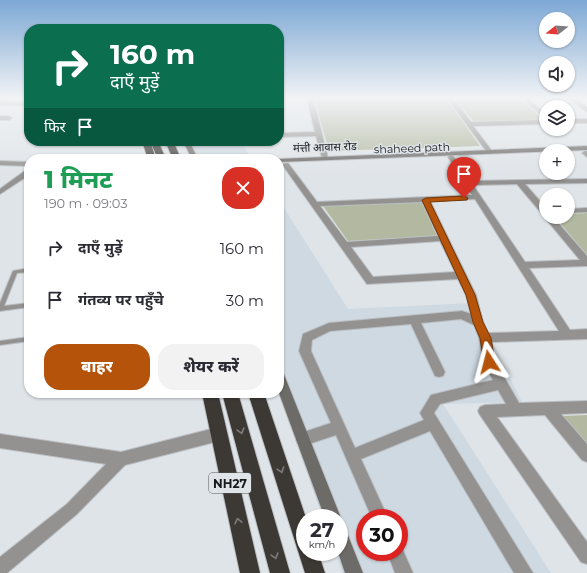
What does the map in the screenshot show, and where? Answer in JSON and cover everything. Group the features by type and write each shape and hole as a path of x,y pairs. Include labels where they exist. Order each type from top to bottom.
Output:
{"highway":[{"name":"NH27","path":"211,398 250,573"},
{"path":"231,398 280,573"},
{"path":"258,398 296,515"},
{"path":"311,561 315,573"}],"street":[{"path":"316,125 325,158"},
{"path":"471,125 489,151"},
{"path":"284,135 318,134"},
{"name":"मंत्ती आवास रोड","path":"284,163 325,158 374,158 489,151 586,152"},
{"path":"575,153 586,152"},
{"name":"shaheed path","path":"284,163 374,158 539,154"},
{"path":"451,157 567,334"},
{"path":"0,163 24,164"},
{"path":"284,167 315,204 370,281 461,275"},
{"path":"0,192 24,175"},
{"path":"468,183 587,181"},
{"path":"520,183 539,205"},
{"path":"315,204 477,198"},
{"path":"426,200 470,295 478,322 486,338 489,362 516,410"},
{"path":"575,211 587,210"},
{"path":"555,224 587,262"},
{"path":"344,246 444,238"},
{"path":"521,265 587,262"},
{"path":"376,509 305,351 307,337 329,327 414,319 462,315 478,322"},
{"path":"414,319 439,372"},
{"path":"486,338 587,334"},
{"path":"501,384 436,399 427,413 524,573"},
{"path":"284,390 330,509"},
{"path":"587,407 485,411 587,556"},
{"path":"548,409 587,455"},
{"path":"352,456 433,423"},
{"path":"303,439 339,427"},
{"path":"0,441 121,459 219,434"},
{"path":"0,568 72,509 121,459"},
{"path":"348,557 354,573"},
{"path":"399,561 404,573"}],"lane":[{"path":"24,271 15,272 0,309 24,306"},
{"path":"0,343 24,340"}],"shaded area":[{"path":"192,146 243,146 249,154 196,154"},
{"path":"284,208 348,309 473,303 522,402 443,404 551,573 342,573 338,561 348,561 348,509 320,509 281,398 284,398"}],"green space":[{"path":"322,125 465,125 480,146 329,151"},
{"path":"422,202 437,236 348,241 323,206"},
{"path":"587,213 587,255 561,224 575,224 575,214"},
{"path":"587,415 587,446 562,416"}],"route":[{"path":"464,198 426,200 470,295 478,322 486,338 489,362"}]}
